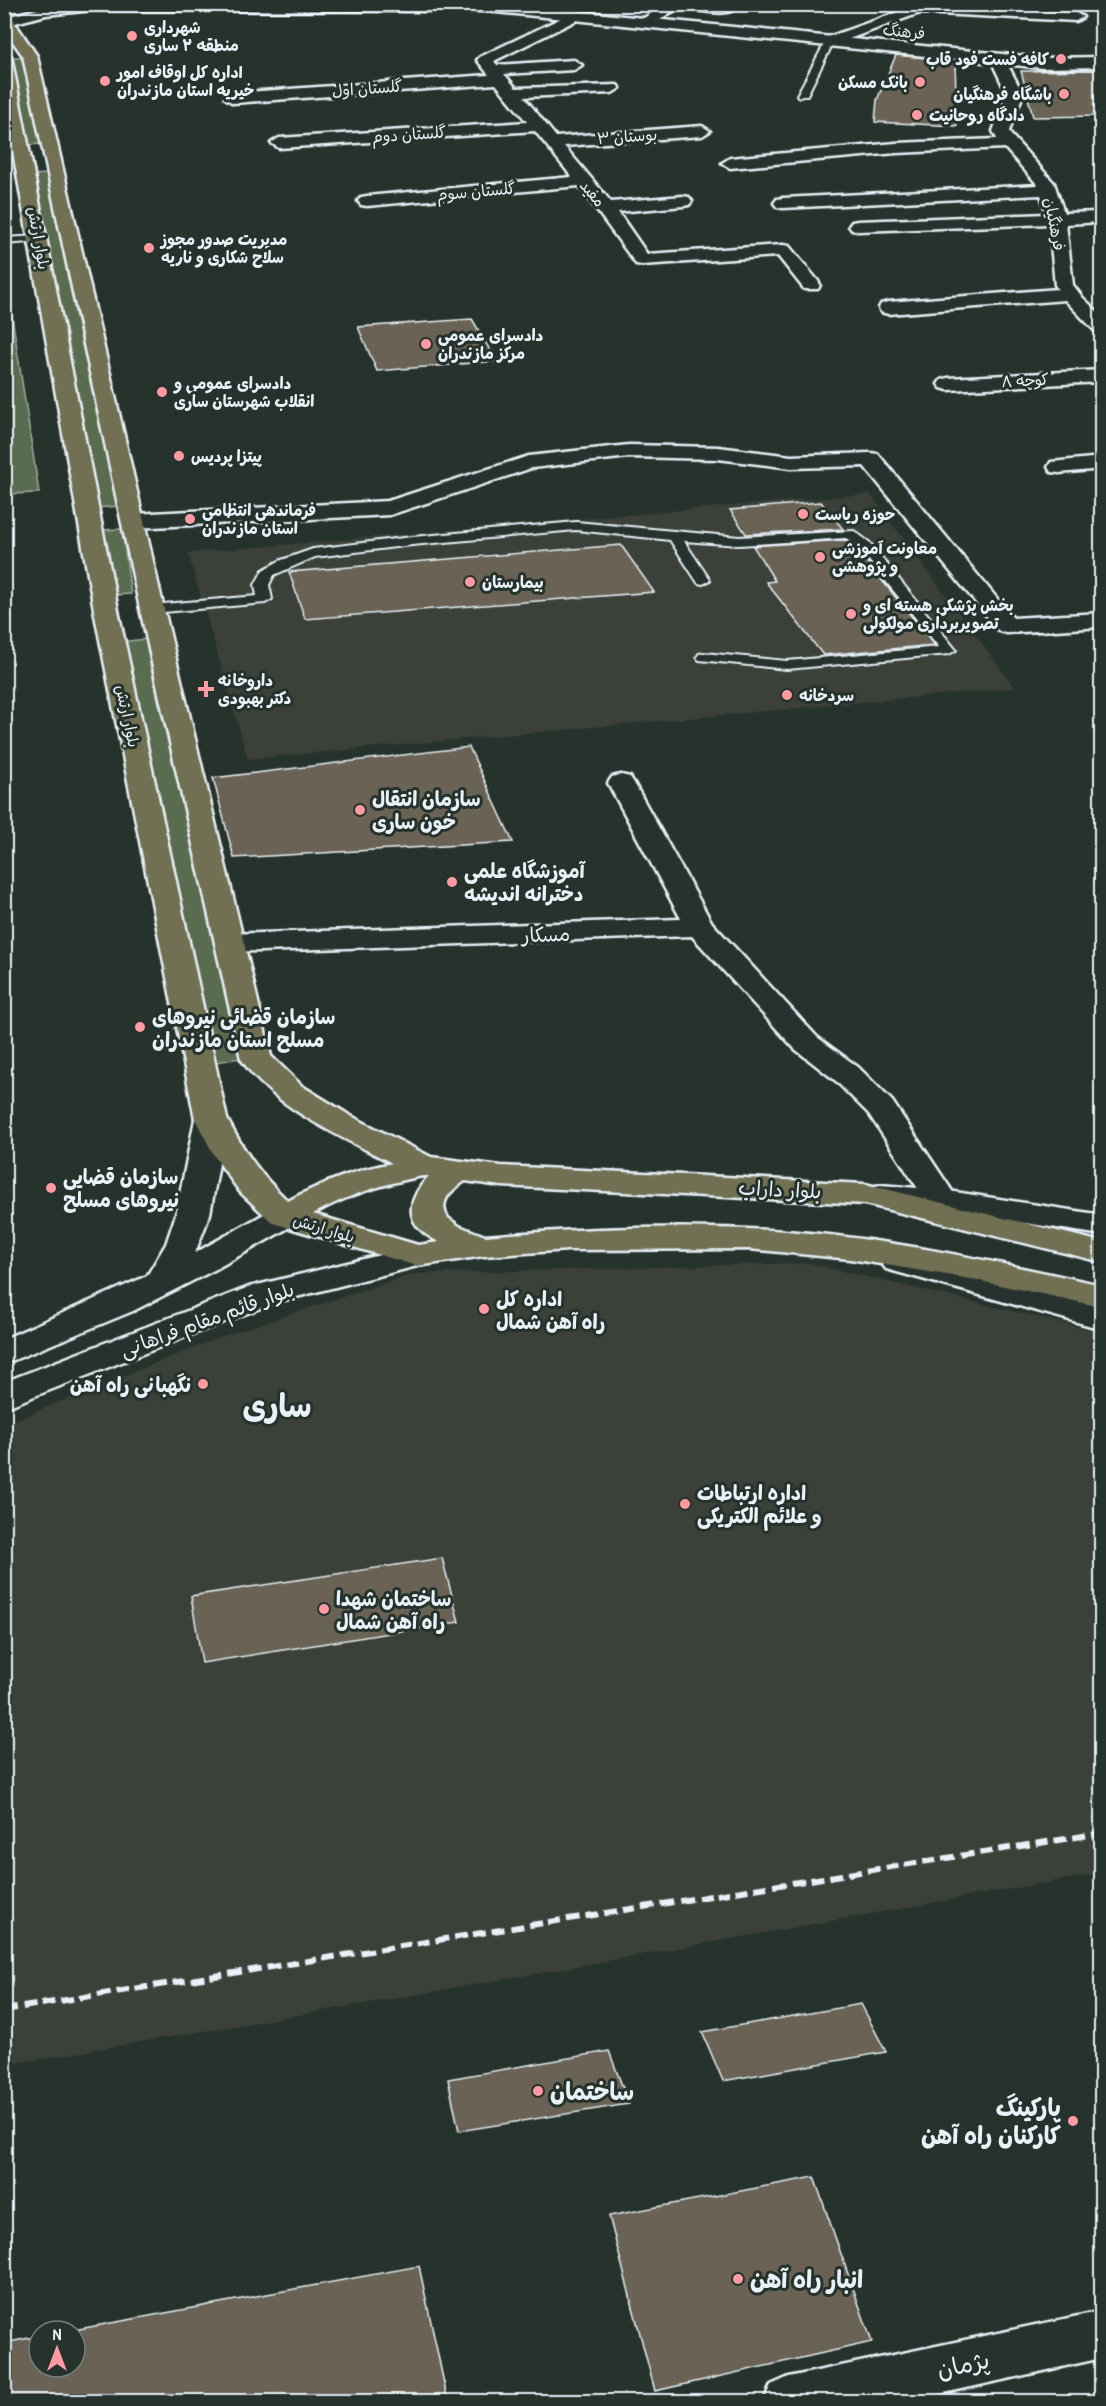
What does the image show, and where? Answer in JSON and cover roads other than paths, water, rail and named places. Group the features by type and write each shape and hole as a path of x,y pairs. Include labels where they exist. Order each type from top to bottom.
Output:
{"main road":[{"name":"بلوار ارتش","path":"7,20 30,56 152,609 256,1059 291,1093 338,1122 423,1166"},
{"name":"بلوار ارتش","path":"4,56 106,613 211,1119 231,1157 252,1185 285,1216 417,1256"},
{"path":"25,165 54,163"},
{"path":"91,525 133,521"},
{"path":"106,613 152,609"},
{"path":"285,1216 329,1192 374,1176 423,1166 458,1171"},
{"path":"458,1171 438,1183 427,1198 427,1214 438,1229 458,1240 484,1245 641,1238 748,1239 850,1249 971,1268 1101,1296"},
{"name":"بلوار داراب","path":"458,1171 596,1181 865,1194"},
{"path":"865,1194 1101,1252"},
{"name":"بلوار قائم مقام فراهانی","path":"417,1256 484,1245"}],"street":[{"path":"646,23 668,8 675,6 725,9 736,4"},
{"path":"899,4 919,9 998,9 1076,16"},
{"name":"فرهنگ","path":"7,20 45,11 89,5 516,7 574,16 1049,63 1101,62"},
{"path":"830,42 919,9"},
{"path":"497,74 485,60 574,16"},
{"path":"997,58 1015,94 1005,137"},
{"name":"گلستان اول","path":"233,98 574,65"},
{"name":"مفید","path":"497,74 606,208 642,260 783,250 811,285"},
{"path":"512,93 612,88"},
{"name":"گلستان دوم","path":"279,143 539,126"},
{"path":"967,129 1005,137"},
{"name":"بوستان ۳","path":"552,142 702,131"},
{"path":"730,163 1005,137"},
{"name":"فرهنگیان","path":"1005,137 1046,183 1057,219 1064,285 1073,298 1101,327"},
{"name":"گلستان سوم","path":"367,201 584,181"},
{"path":"783,202 1048,190"},
{"path":"606,208 683,201"},
{"path":"858,226 1101,217"},
{"path":"888,308 1073,298 1101,301"},
{"name":"کوچه ۸","path":"948,384 1101,376"},
{"path":"133,521 390,508 529,462 629,452 718,453 791,462 870,459 1007,626 1101,620"},
{"path":"1059,467 1101,463"},
{"path":"621,783 700,927 806,1043 847,1074 881,1108 942,1200"},
{"name":"مسکار","path":"229,943 700,927"},
{"path":"160,1284 183,1244 193,1214 211,1119"},
{"name":"بلوار داراب","path":"865,1194 942,1200 1101,1224"},
{"path":"4,1353 160,1284 285,1216"},
{"path":"850,1249 1101,1318"},
{"name":"بلوار قائم مقام فراهانی","path":"4,1396 261,1295 417,1256"},
{"name":"پژمان","path":"789,2402 841,2396 1101,2334"}],"lane":[{"path":"802,95 830,42"},
{"path":"4,241 39,238"},
{"path":"152,609 264,599 261,585 268,573 312,553 576,526 675,537 739,541 849,534 864,545 949,650 787,665 704,657"},
{"path":"675,537 704,580"}],"railway":[{"path":"4,2010 1102,1833"}],"place":[{"name":"شهرداری منطقه ۲ ساری","path":"132,36"},
{"name":"کافه فست فود قاب","path":"1061,59"},
{"name":"اداره کل اوقاف امور خیریه استان مازندران","path":"105,81"},
{"name":"بانک مسکن","path":"920,82"},
{"name":"باشگاه فرهنگیان","path":"1064,94"},
{"name":"دادگاه روحانیت","path":"917,115"},
{"name":"مدیریت صدور مجوز سلاح شکاری و ناریه","path":"149,248"},
{"name":"دادسرای عمومی مرکز مازندران","path":"426,344"},
{"name":"دادسرای عمومی و انقلاب شهرستان ساری","path":"162,392"},
{"name":"پیتزا پردیس","path":"179,456"},
{"name":"حوزه ریاست","path":"803,514"},
{"name":"فرماندهی انتظامی استان مازندران","path":"190,519"},
{"name":"معاونت آموزشی و پژوهشی","path":"820,557"},
{"name":"بیمارستان","path":"470,582"},
{"name":"بخش پژشکی هسته ای و تصویربرداری مولکولی","path":"851,614"},
{"name":"داروخانه دکتر بهبودی","path":"206,689"},
{"name":"سردخانه","path":"787,695"},
{"name":"سازمان انتقال خون ساری","path":"360,810"},
{"name":"آموزشگاه علمی دخترانه اندیشه","path":"452,882"},
{"name":"سازمان قضائی نیروهای مسلح استان مازندران","path":"140,1027"},
{"name":"سازمان قضایی نیروهای مسلح","path":"51,1188"},
{"name":"اداره کل راه آهن شمال","path":"484,1309"},
{"name":"نگهبانی راه آهن","path":"203,1384"},
{"name":"اداره ارتباطات و علائم الکتریکی","path":"685,1504"},
{"name":"ساختمان شهدا راه آهن شمال","path":"324,1609"},
{"name":"ساختمان","path":"538,2091"},
{"name":"پارکینگ کارکنان راه آهن","path":"1073,2121"},
{"name":"انبار راه آهن","path":"738,2279"}],"district":[{"name":"ساری","path":"277,1405"}]}
